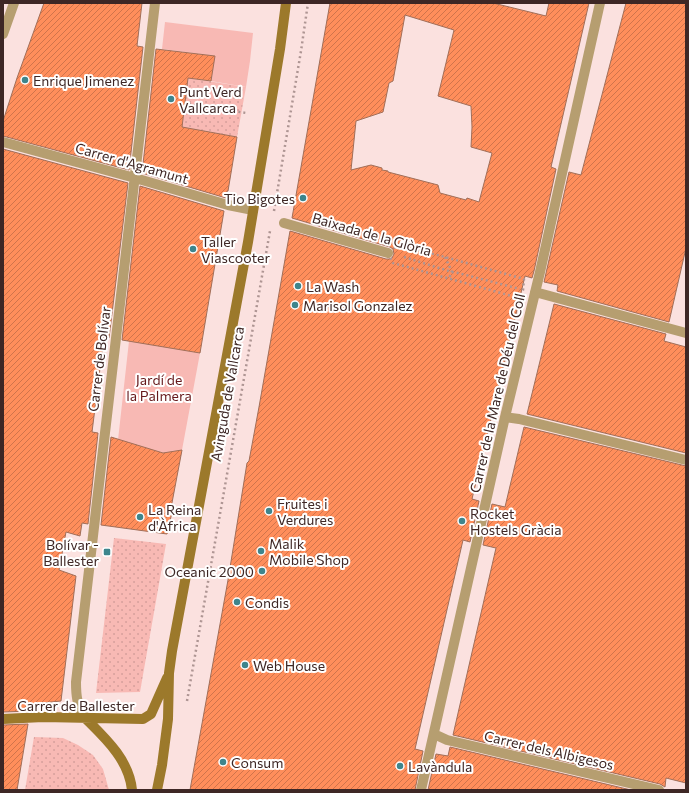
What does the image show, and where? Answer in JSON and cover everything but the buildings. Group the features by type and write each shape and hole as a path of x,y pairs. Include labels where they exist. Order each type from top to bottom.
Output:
{"main road":[{"name":"Avinguda de Vallcarca","path":"157,790 168,719 169,673 248,242 280,49 286,3"},
{"name":"Carrer de Ballester","path":"3,719 84,717 140,719 151,714 169,673"},
{"path":"84,717 106,739 120,757 132,786 132,790"}],"street":[{"path":"3,34 14,3"},
{"name":"Carrer de Bolívar","path":"84,717 76,696 76,682 155,3"},
{"name":"Carrer de la Mare de Déu del Coll","path":"421,790 600,3"},
{"name":"Carrer d'Agramunt","path":"3,142 228,205 253,210"},
{"name":"Baixada de la Glòria","path":"284,223 392,254"},
{"path":"535,292 686,331"},
{"path":"505,417 686,460"},
{"name":"Carrer dels Albigesos","path":"434,734 447,740 659,790"}],"path":[{"path":"274,214 302,51 308,3"},
{"path":"189,104 246,113"},
{"name":"Avinguda de Vallcarca","path":"185,707 271,228"},
{"name":"Baixada de la Glòria","path":"398,245 524,279"},
{"name":"Baixada de la Glòria","path":"402,257 517,289"},
{"name":"Baixada de la Glòria","path":"445,257 452,272"},
{"name":"Baixada de la Glòria","path":"393,263 519,298"},
{"path":"449,278 452,272"}],"green space":[{"path":"165,22 253,33 246,87 211,81 215,56 162,49"},
{"path":"188,78 246,87 237,137 182,127"},
{"name":"Jardí de la Palmera","path":"129,341 200,353 182,450 163,453 118,440"},
{"path":"114,538 166,544 140,692 96,693"},
{"path":"34,737 63,738 78,745 93,755 103,769 109,790 25,790"}],"place":[{"name":"Enrique Jimenez","path":"25,80"},
{"name":"Punt Verd Vallcarca","path":"171,99"},
{"name":"Tio Bigotes","path":"303,198"},
{"name":"Taller Viascooter","path":"193,249"},
{"name":"La Wash","path":"298,286"},
{"name":"Marisol Gonzalez","path":"295,305"},
{"name":"Fruites i Verdures","path":"269,511"},
{"name":"La Reina d'Àfrica","path":"140,517"},
{"name":"Rocket Hostels Gràcia","path":"462,521"},
{"name":"Malik Mobile Shop","path":"261,551"},
{"name":"Bolívar - Ballester","path":"107,552"},
{"name":"Oceanic 2000","path":"262,571"},
{"name":"Condis","path":"237,602"},
{"name":"Web House","path":"245,665"},
{"name":"Consum","path":"223,762"},
{"name":"Lavàndula","path":"400,766"}]}
